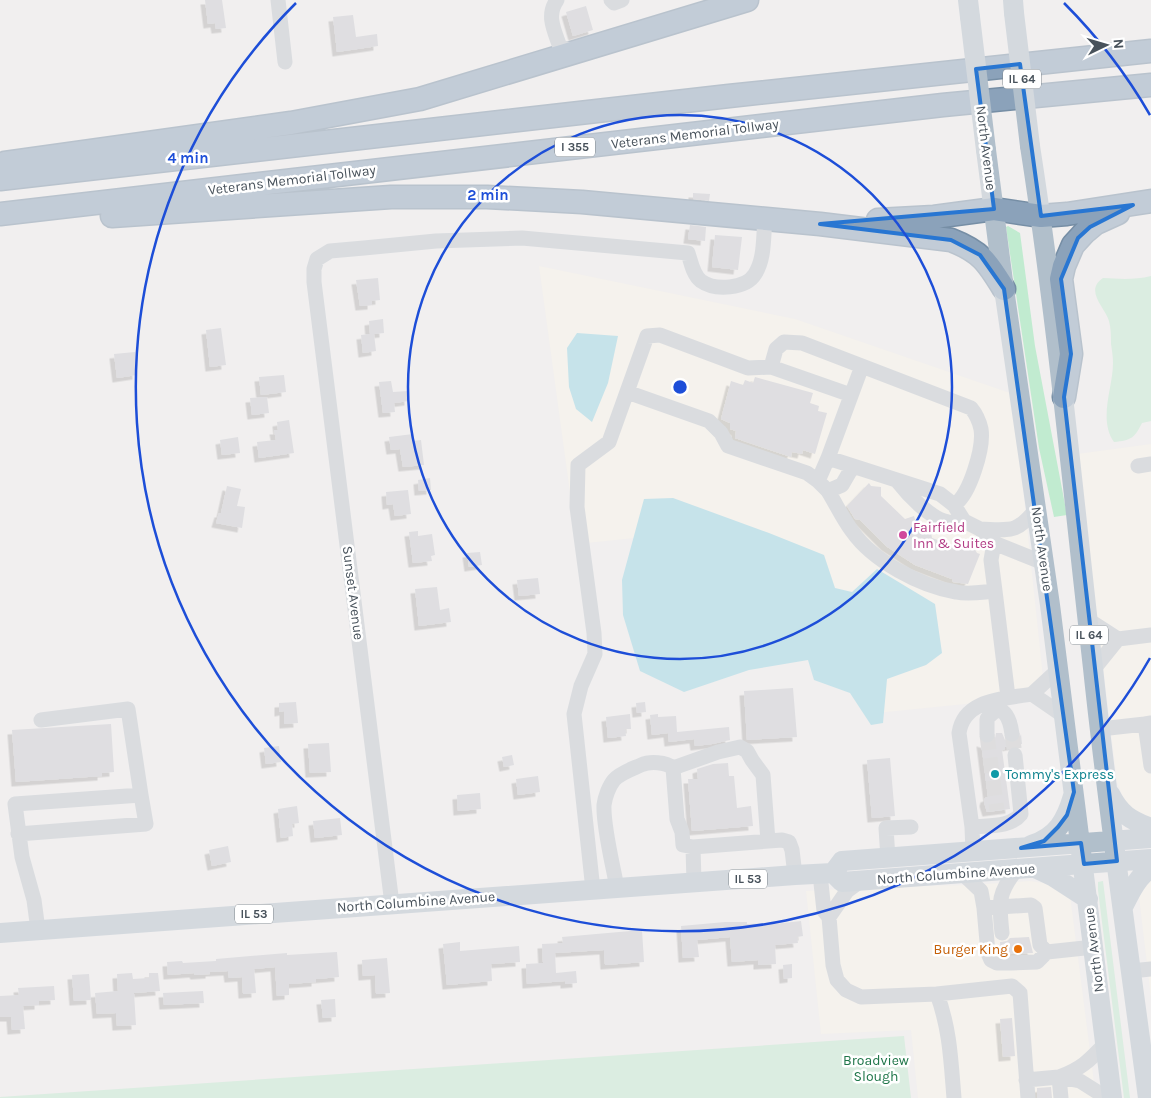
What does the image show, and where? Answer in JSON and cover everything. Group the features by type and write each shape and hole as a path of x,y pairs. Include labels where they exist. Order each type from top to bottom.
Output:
{"highway":[{"path":"0,164 370,110 420,99 747,0"},
{"path":"0,179 739,94 1151,51"},
{"name":"Veterans Memorial Tollway","path":"0,214 942,105 1151,85"},
{"path":"0,226 173,210 391,197 488,197 582,202 820,224 952,240 980,254 989,264 1004,289"},
{"path":"820,224 934,217 994,209 1041,216 1142,203"},
{"path":"1064,397 1071,354 1061,279 1064,266 1073,245 1090,227 1142,203"}],"main road":[{"name":"IL 64","path":"1013,6 1064,397 1087,619 1114,841 1123,907 1141,970 1148,1098"},
{"name":"North Avenue","path":"969,9 1004,289 1037,508 1084,864 1112,1098"},
{"path":"1108,790 1114,803 1123,814 1151,828"},
{"path":"1021,848 1044,841 1058,827 1067,815 1074,792"},
{"name":"North Columbine Avenue","path":"826,873 842,861 1151,838"},
{"name":"IL 53","path":"1084,864 1151,859"},
{"name":"North Columbine Avenue","path":"0,933 826,873 842,882 1084,864"},
{"path":"1123,907 1133,887 1145,872 1151,868"},
{"path":"1026,869 1054,877 1088,899"}],"street":[{"path":"278,0 286,62"},
{"path":"557,0 550,16 560,47 576,52"},
{"path":"611,0 614,3 622,0"},
{"name":"Sunset Avenue","path":"392,904 314,282 316,259 330,251 436,241 522,238 688,253 694,272 701,281 726,287 737,286 754,276 762,255 765,220"},
{"path":"594,890 574,714 581,686 595,654 594,633 577,507 578,465 609,442 647,336 660,335 748,368 771,367 851,396"},
{"path":"771,367 776,349 784,342 802,343 971,408 977,414 981,430 980,447 966,492 959,502 954,505"},
{"path":"823,486 828,458 862,366"},
{"path":"627,392 709,421 721,433 728,446 807,473 823,486 852,532 893,569 923,582 956,592 972,594 995,591"},
{"path":"828,458 940,494 954,505 964,521"},
{"path":"823,486 842,486 853,466"},
{"path":"898,482 909,496 930,513 948,522 964,521 980,529 994,543 1044,563"},
{"path":"980,529 1011,530 1026,522 1037,508"},
{"path":"994,543 991,560 1008,697"},
{"path":"1087,619 1118,640"},
{"path":"1093,670 1118,640 1151,635"},
{"path":"973,852 972,827 959,733 961,722 970,711 990,700 1032,694 1058,670"},
{"path":"1032,694 1064,716"},
{"path":"18,834 146,824 128,708 41,720"},
{"path":"959,733 980,728 986,729 987,719 994,712 1002,712 1007,714 1012,734"},
{"path":"1100,729 1148,723 1151,766"},
{"path":"673,768 718,752 740,747 747,751 763,775 768,841"},
{"path":"972,827 998,817 1010,823 1017,820 1021,814 1015,755"},
{"path":"617,888 604,805 607,792 614,780 624,772 645,763 668,764 673,768 677,819 682,832 683,845 692,848 782,840 789,842 792,850 795,875"},
{"path":"38,930 34,900 22,856 15,804 141,795"},
{"path":"888,858 886,828 911,827"},
{"path":"692,848 694,882"},
{"path":"1026,869 1004,887 1001,896 992,908 988,953 991,960 997,964 1037,962 1047,952 1094,947"},
{"path":"826,873 824,911 829,916 833,965 837,980 846,990 861,998 937,994 1012,986 1020,993 1028,1098"},
{"path":"962,873 980,890 992,908 1002,933"},
{"path":"829,916 847,892 862,880"},
{"path":"992,908 1031,905 1035,908 1040,945 1047,952"},
{"path":"937,994 945,1015 948,1033 954,1098"},
{"path":"1059,1078 1078,1070 1105,1044"},
{"path":"1026,1080 1059,1078 1080,1081 1107,1098"},
{"path":"1059,1078 1061,1098"}],"highlighted area":[{"path":"1020,64 1041,216 1133,205 1090,227 1078,238 1061,279 1071,354 1064,397 1117,861 1084,864 1081,843 1021,848 1044,841 1058,827 1067,815 1074,792 1004,289 980,255 951,240 820,224 994,209 976,69"}],"shaded area":[{"path":"539,266 795,319 1013,394 1045,696 876,713 654,536 577,544"},
{"path":"1151,444 1151,822 1128,810 1117,782 1077,454"},
{"path":"1151,878 1151,998 1139,897"},
{"path":"1030,881 1056,885 1070,895 1096,1098 918,1098 911,1030 821,1034 806,891"}],"green space":[{"path":"1008,226 1020,233 1035,346 1067,515 1054,517 1039,448 1006,227"},
{"path":"1151,276 1151,421 1142,423 1131,438 1114,442 1109,433 1107,423 1107,403 1113,363 1110,327 1107,316 1095,294 1095,288 1103,278 1133,279"},
{"path":"1103,881 1130,1098 1124,1098 1098,890 1098,882"},
{"name":"Broadview Slough","path":"904,1036 911,1098 0,1098 0,1097"}],"water":[{"path":"577,333 618,336 608,383 592,422 576,409 569,387 567,348"},
{"path":"673,498 824,555 835,588 852,592 877,569 935,604 942,653 926,665 887,679 883,723 871,725 850,693 814,680 808,660 749,670 684,692 640,671 623,615 622,580 644,499"}],"building":[{"path":"205,0 222,0 226,28 216,29 215,23 208,24"},
{"path":"586,6 593,30 573,36 566,12"},
{"path":"353,15 356,37 377,34 378,46 337,52 333,17"},
{"path":"693,193 710,194 709,201 693,199"},
{"path":"690,225 706,227 705,241 688,239"},
{"path":"715,235 742,237 738,270 712,267"},
{"path":"378,278 380,300 372,301 372,305 360,306 356,280"},
{"path":"383,319 384,333 374,334 376,351 363,353 361,335 370,334 369,321"},
{"path":"221,328 226,365 210,367 206,330"},
{"path":"135,352 137,375 117,378 114,354"},
{"path":"284,375 286,392 261,395 259,377"},
{"path":"755,377 813,393 810,403 819,406 818,411 827,413 815,454 803,450 802,454 792,452 791,457 735,438 736,431 730,429 730,423 721,419 731,381 743,385 745,380 753,383"},
{"path":"391,381 393,392 408,391 409,401 394,403 395,412 383,413 379,382"},
{"path":"267,397 269,413 252,415 250,398"},
{"path":"289,420 294,453 259,458 257,442 276,440 274,430 278,430 277,422"},
{"path":"413,434 413,441 421,440 424,465 403,467 400,449 391,450 389,437"},
{"path":"238,437 240,453 222,455 220,440"},
{"path":"430,478 431,490 419,491 418,480"},
{"name":"Fairfield Inn & Suites","path":"869,483 871,486 881,487 881,496 905,519 914,516 918,529 930,527 932,538 960,548 972,545 977,553 980,554 968,584 953,582 952,579 915,565 886,546 860,520 855,519 847,506"},
{"path":"227,486 241,489 237,506 245,507 242,528 216,523 219,513 221,513"},
{"path":"408,490 411,514 395,516 393,504 387,505 386,492"},
{"path":"418,531 418,536 432,534 435,555 431,556 432,561 413,563 409,532"},
{"path":"480,552 482,565 469,567 467,553"},
{"path":"538,578 540,594 519,596 517,580"},
{"path":"437,587 440,610 449,608 451,622 419,626 415,589"},
{"path":"793,688 797,737 747,740 744,691"},
{"path":"296,702 298,723 284,724 284,711 279,712 279,703"},
{"path":"645,702 646,712 637,713 636,703"},
{"path":"630,714 631,729 625,729 626,736 608,738 606,717"},
{"path":"658,714 658,717 676,716 677,732 729,727 730,740 695,746 694,739 669,742 668,733 652,735 650,715"},
{"path":"111,724 114,772 102,773 102,776 16,782 12,730"},
{"name":"Tommy's Express","path":"996,733 1002,733 1005,740 1013,743 1018,741 1021,734 1022,744 1005,747 1002,750 1010,809 987,812 984,802 985,798 988,797 981,742 991,743 995,739"},
{"path":"329,743 331,772 310,773 308,744"},
{"path":"279,746 281,762 266,764 264,748"},
{"path":"512,755 514,765 504,767 502,757"},
{"path":"890,758 895,816 872,818 867,760"},
{"path":"728,763 729,776 734,776 737,808 751,806 753,826 692,831 688,779 698,779 697,769 713,764"},
{"path":"538,776 540,792 518,795 516,779"},
{"path":"480,793 481,809 458,811 457,795"},
{"path":"297,806 299,823 292,824 293,836 281,838 278,809"},
{"path":"340,818 342,835 315,838 313,821"},
{"path":"228,846 231,862 212,866 209,850"},
{"path":"801,921 803,936 797,937 798,943 775,945 776,964 758,965 758,960 732,962 730,937 697,940 699,957 683,958 681,926 725,922 774,924"},
{"path":"642,930 644,962 605,965 604,950 555,953 556,973 576,971 577,983 565,984 565,981 527,984 526,964 543,963 542,944 563,943 562,937"},
{"path":"1029,937 1033,953 1001,954 1000,942 1007,941 1010,938"},
{"path":"460,942 460,951 519,946 520,962 491,964 492,981 447,985 443,944"},
{"path":"337,952 339,977 316,979 316,982 289,984 289,995 277,996 275,967 254,969 256,993 243,994 242,977 229,978 228,971 195,975 194,973 168,975 167,962 216,961 216,959 287,953 287,955"},
{"path":"387,958 390,993 376,994 375,975 363,976 362,960"},
{"path":"792,964 792,978 784,979 783,965"},
{"path":"132,973 133,979 149,978 149,973 158,973 160,991 134,993 136,1025 117,1026 116,1013 97,1014 95,993 118,991 117,974"},
{"path":"89,974 91,1000 74,1001 72,975"},
{"path":"54,986 55,1000 39,1001 39,1005 23,1006 25,1029 12,1030 11,1017 0,1017 0,996 19,995 18,988"},
{"path":"203,991 204,1003 164,1005 163,993"},
{"path":"335,999 336,1017 323,1018 321,1000"},
{"path":"1012,1018 1015,1056 1003,1057 1000,1019"},
{"path":"1051,1087 1052,1098 1037,1098 1037,1088"}],"tunnel":[{"path":"1012,734 1015,755"},
{"path":"987,735 997,810"}],"place":[{"name":"Fairfield Inn & Suites","path":"903,535"},
{"name":"Tommy's Express","path":"995,774"},
{"name":"Burger King","path":"1018,949"}]}
